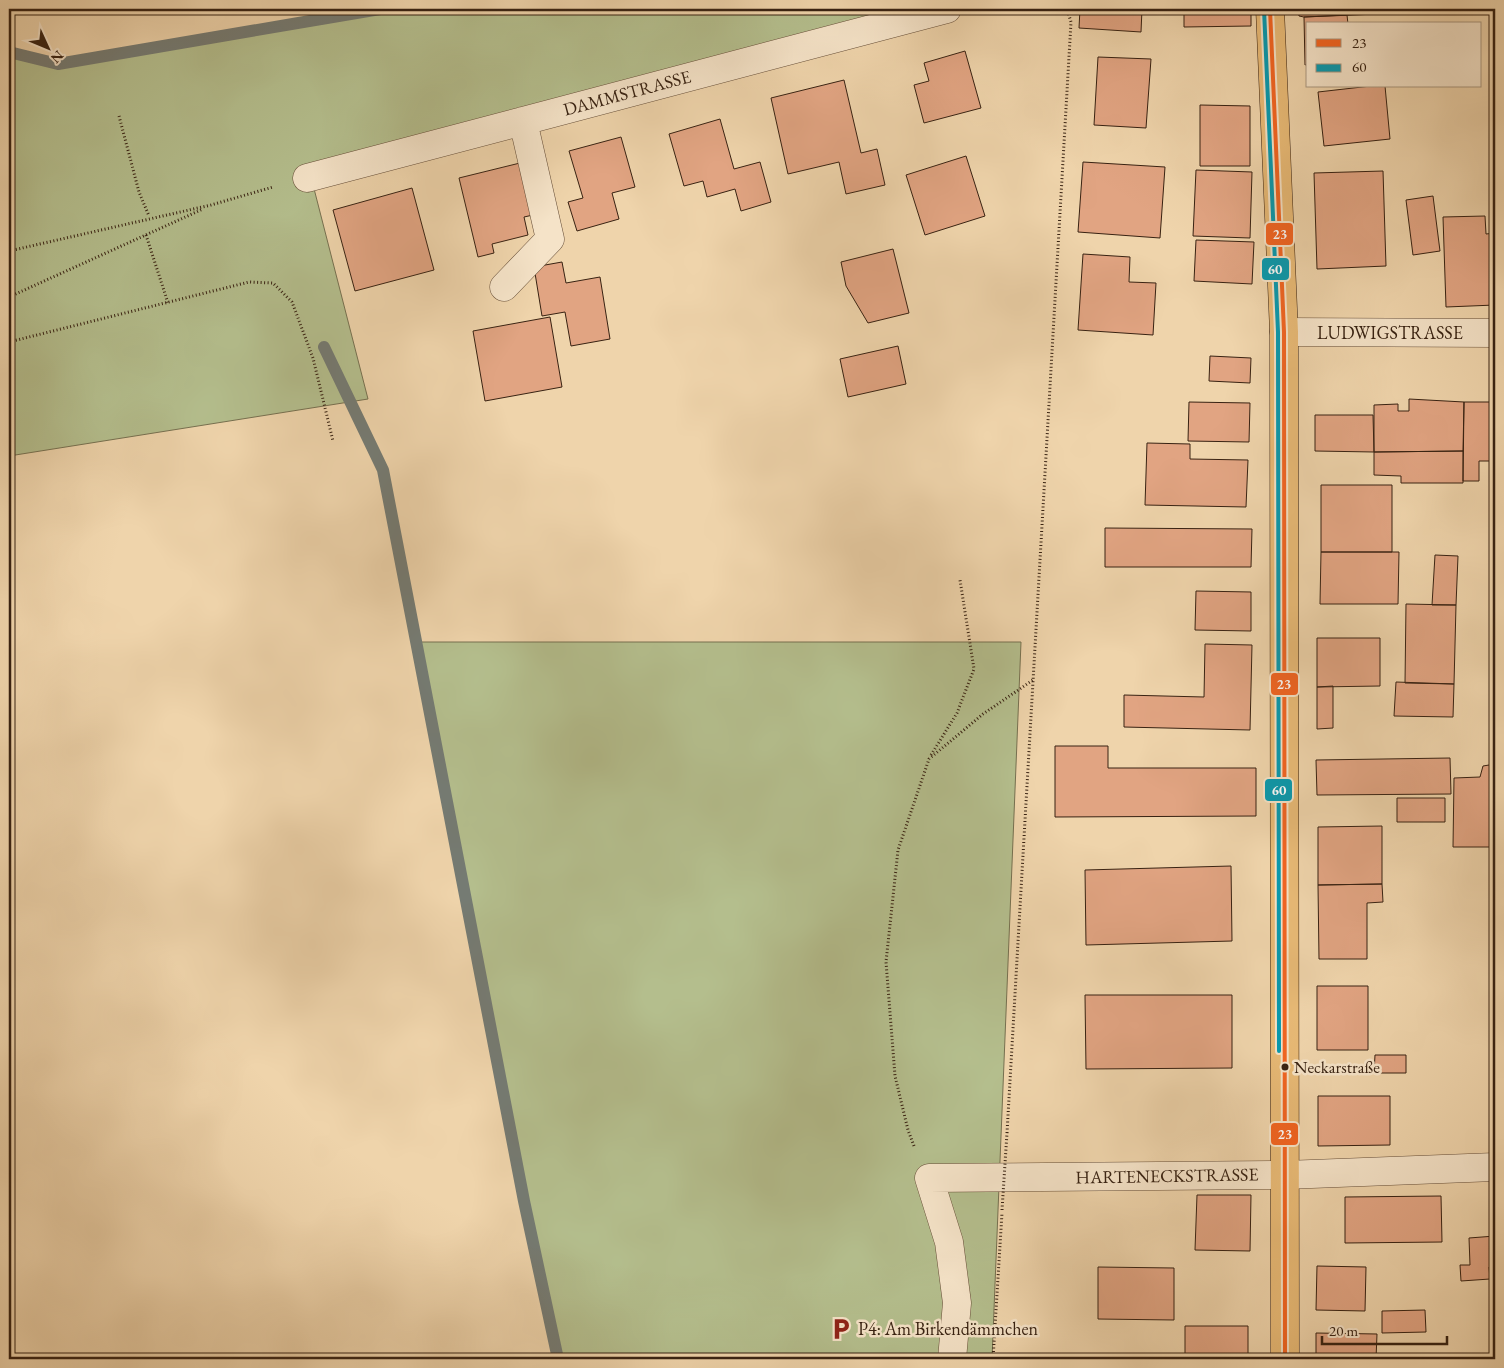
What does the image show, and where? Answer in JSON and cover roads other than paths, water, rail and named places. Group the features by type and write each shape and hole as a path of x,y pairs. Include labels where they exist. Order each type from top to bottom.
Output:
{"main road":[{"path":"1270,9 1284,332 1286,1359"}],"street":[{"name":"DAMMSTRASSE","path":"307,178 947,9"},
{"path":"504,287 550,239 524,121"},
{"name":"LUDWIGSTRASSE","path":"1284,332 1495,333"},
{"name":"HARTENECKSTRASSE","path":"952,1359 958,1303 949,1242 929,1178 1285,1175 1495,1167"}],"waterway":[{"path":"9,52 58,64 380,9"},
{"path":"324,347 383,470 524,1201 558,1359"}],"place":[{"name":"Neckarstraße","path":"1285,1067"},
{"name":"P4: Am Birkendämmchen","path":"841,1329"}]}
